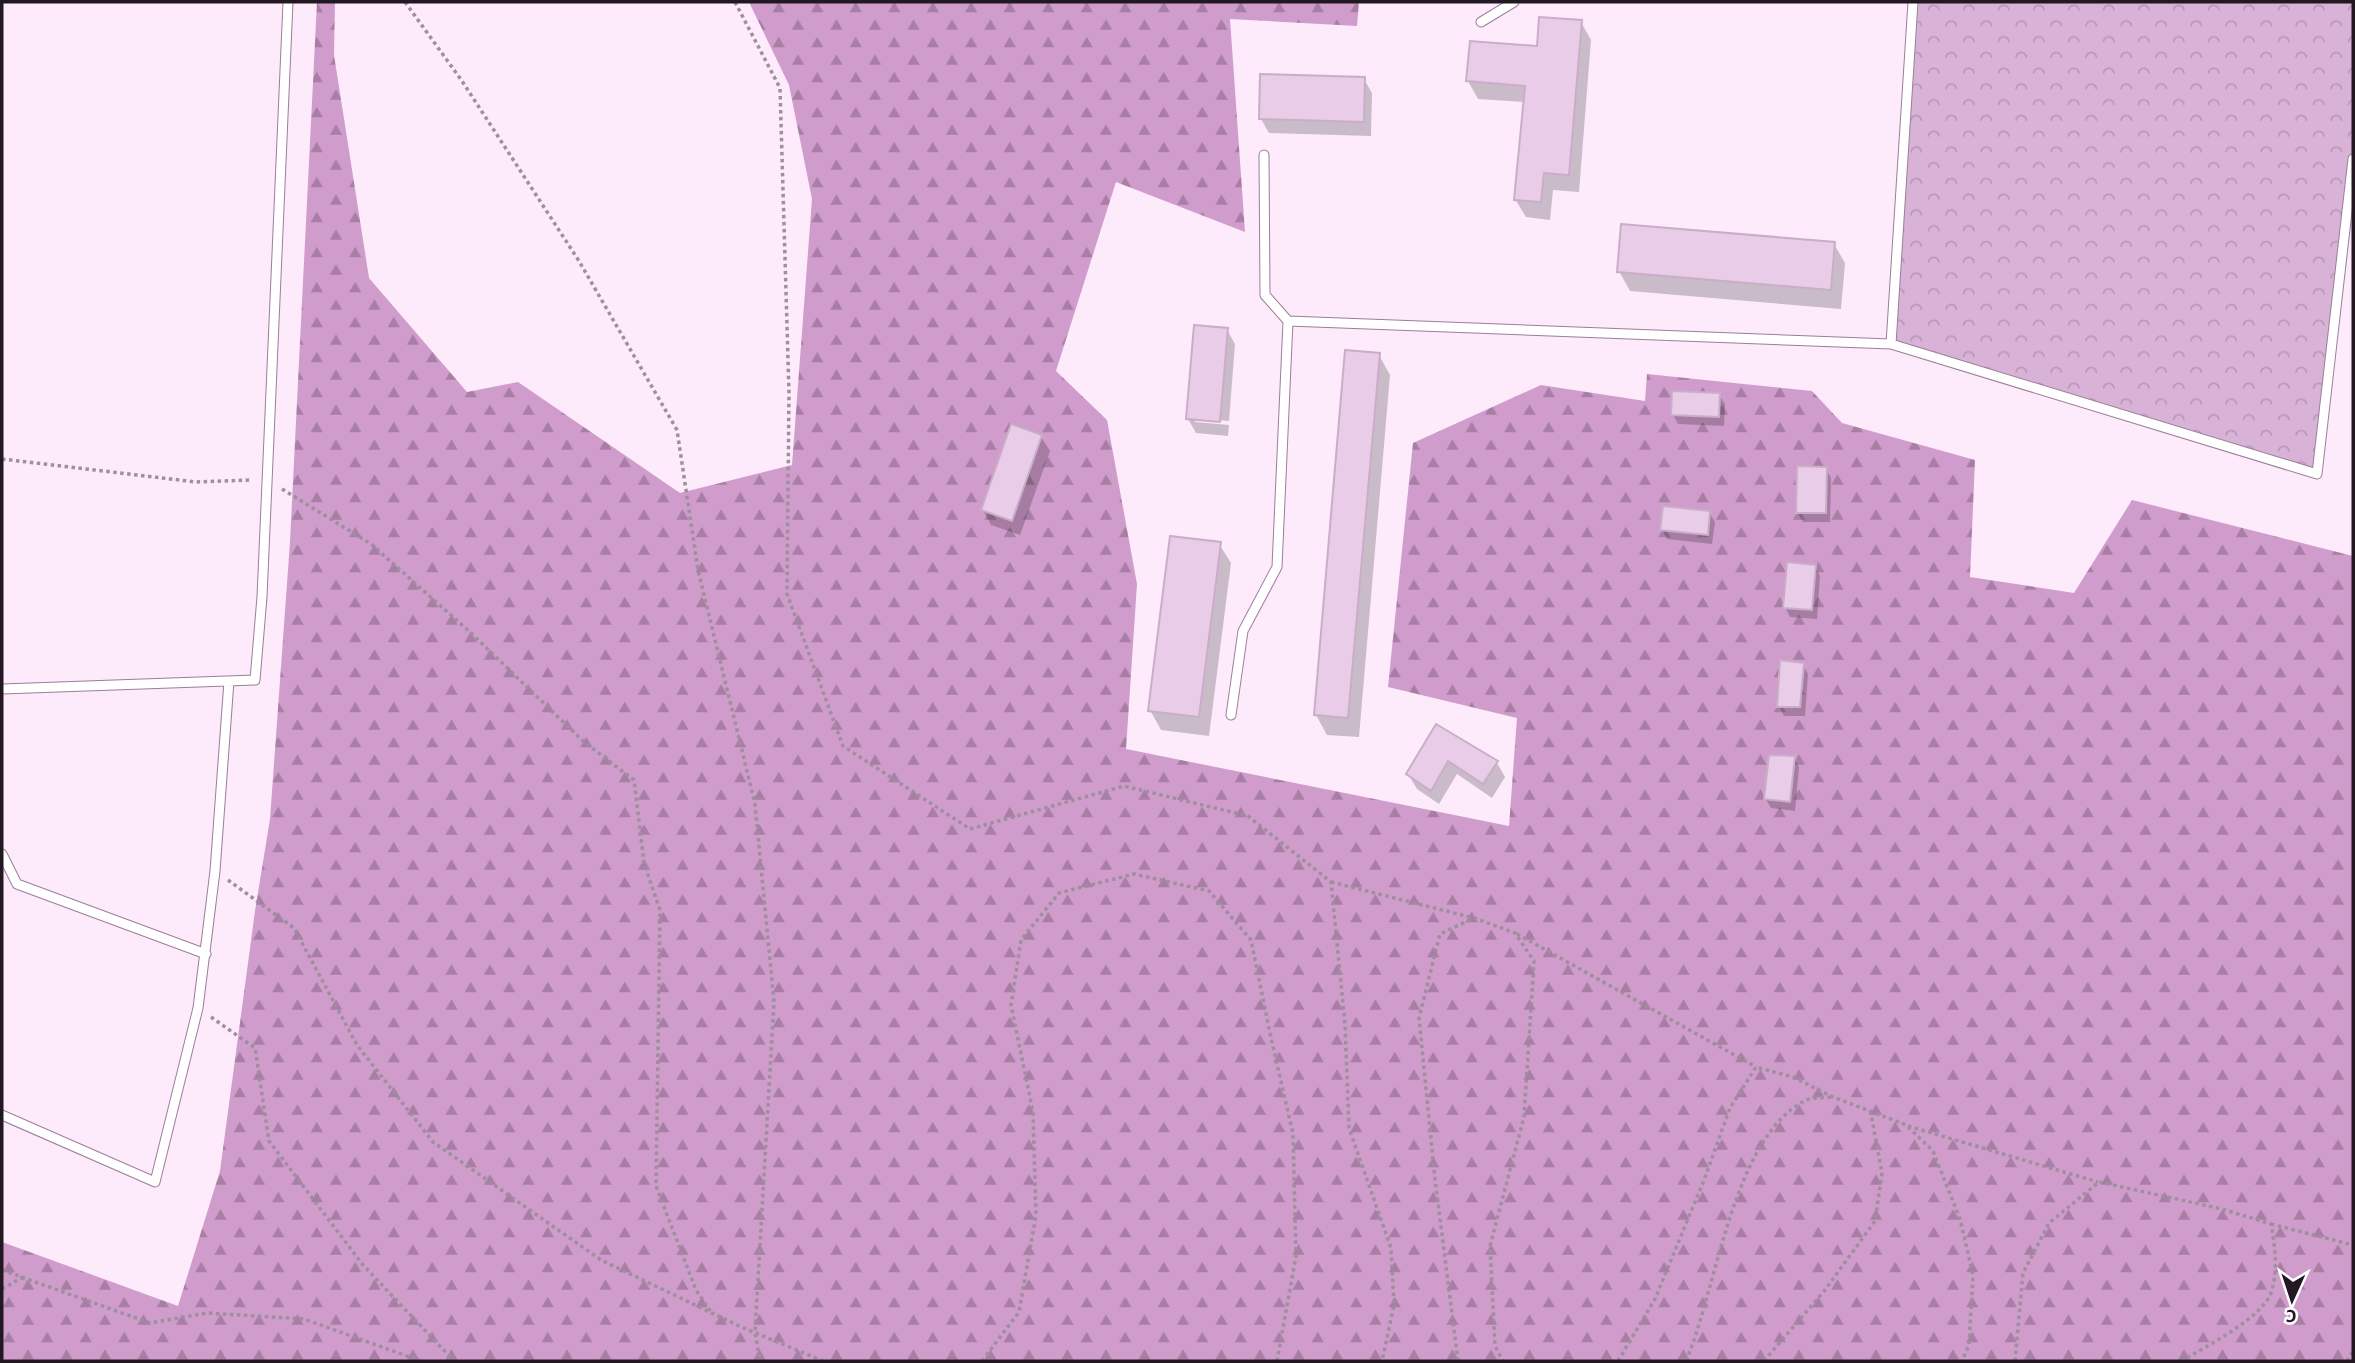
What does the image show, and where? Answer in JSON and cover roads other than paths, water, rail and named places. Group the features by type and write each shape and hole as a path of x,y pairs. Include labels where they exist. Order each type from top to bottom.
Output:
{"lane":[{"path":"2,689 255,680 267,480 288,2"},
{"path":"1481,22 1514,2"},
{"path":"1891,344 1913,2"},
{"path":"1231,715 1243,631 1277,567 1288,321 1265,295 1264,155"},
{"path":"1288,321 1891,344 2317,474 2353,159"},
{"path":"2,1115 155,1182 198,1008 206,954 229,681"},
{"path":"2,854 17,884 206,954"}]}
